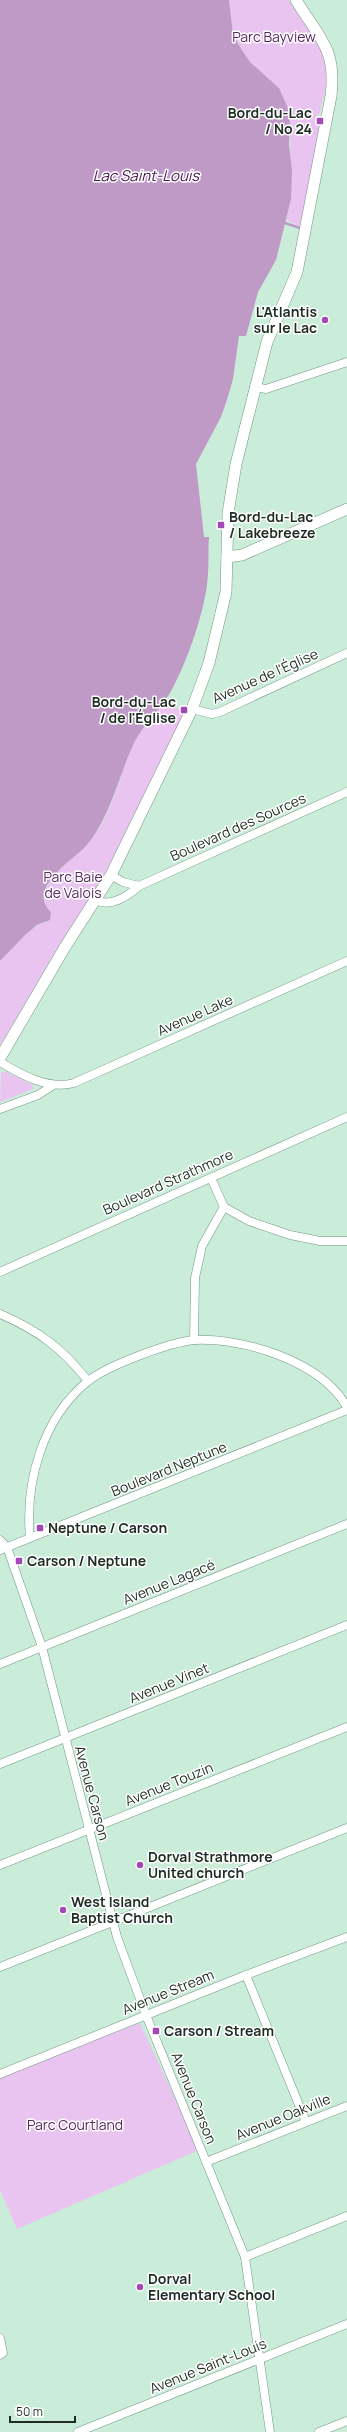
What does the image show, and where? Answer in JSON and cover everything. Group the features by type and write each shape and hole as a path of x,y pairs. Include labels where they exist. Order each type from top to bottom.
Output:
{"street":[{"path":"0,1058 64,947 111,876 192,709 209,663 222,616 226,585 232,483 254,387 272,327 297,272 332,91 332,67 327,48 322,37 296,0"},
{"path":"254,387 266,389 347,362"},
{"path":"227,557 242,555 347,509"},
{"name":"Avenue de l'Église","path":"192,709 208,713 220,712 347,653"},
{"name":"Boulevard des Sources","path":"96,900 101,903 109,903 131,893 139,886 347,792"},
{"path":"111,876 123,882 139,886"},
{"name":"Avenue Lake","path":"0,1109 38,1095 52,1086 65,1086 80,1081 347,961"},
{"path":"0,1062 52,1086"},
{"name":"Boulevard Strathmore","path":"0,1272 347,1117"},
{"path":"211,1178 224,1207 249,1221 281,1233 320,1241 347,1241"},
{"path":"194,1340 195,1278 201,1252 224,1207"},
{"path":"0,1314 32,1329 50,1341 88,1381"},
{"path":"30,1538 28,1510 32,1476 48,1432 70,1400 88,1381 121,1364 154,1351 194,1340 227,1342 279,1355 307,1369 338,1393 347,1407"},
{"name":"Boulevard Neptune","path":"4,1549 347,1410"},
{"name":"Avenue Lagacé","path":"0,1664 347,1524"},
{"path":"0,1540 4,1549"},
{"name":"Avenue Carson","path":"4,1549 28,1603 42,1647 113,1922 146,2015 245,2257 270,2432"},
{"name":"Avenue Vinet","path":"0,1764 347,1625"},
{"name":"Avenue Touzin","path":"0,1865 347,1727"},
{"path":"0,1967 347,1828"},
{"name":"Avenue Stream","path":"0,2074 246,1975 347,1937"},
{"path":"246,1975 306,2122"},
{"name":"Avenue Oakville","path":"206,2162 347,2106"},
{"path":"245,2257 347,2216"},
{"name":"Avenue Saint-Louis","path":"78,2432 347,2324"},
{"path":"0,2338 2,2353 0,2355"},
{"path":"319,2432 347,2421"}],"green space":[{"name":"Parc Bayview","path":"229,0 289,0 316,40 325,62 327,74 326,87 320,114 318,114 317,121 320,122 301,227 286,220 291,199 290,119 279,88 250,62 233,34"},
{"name":"Parc Baie de Valois","path":"165,702 184,712 175,733 103,879 64,937 0,1046 0,961 20,938 32,929 46,922 51,912 45,906 45,894 48,884 61,868 92,839 111,805 137,737 148,721"},
{"path":"1,1072 6,1072 33,1085 33,1089 0,1102"},
{"name":"Parc Courtland","path":"140,2023 199,2150 17,2229 0,2190 0,2075"}],"water":[{"name":"Lac Saint-Louis","path":"0,0 229,0 233,34 240,47 250,62 279,88 287,106 290,119 289,145 292,170 291,199 276,260 258,292 246,336 239,336 233,379 227,400 221,417 196,464 204,537 209,537 207,586 195,634 177,679 167,698 134,743 104,819 85,847 60,869 47,886 44,895 45,904 51,912 50,920 37,925 25,935 0,961"}],"waterway":[{"path":"285,223 300,228"}],"place":[{"name":"Bord-du-Lac / No 24","path":"320,121"},
{"name":"L'Atlantis sur le Lac","path":"325,320"},
{"name":"Bord-du-Lac / Lakebreeze","path":"221,525"},
{"name":"Bord-du-Lac / de l'Église","path":"184,710"},
{"name":"Neptune / Carson","path":"40,1528"},
{"name":"Carson / Neptune","path":"19,1561"},
{"name":"Dorval Strathmore United church","path":"140,1865"},
{"name":"West Island Baptist Church","path":"63,1910"},
{"name":"Carson / Stream","path":"156,2031"},
{"name":"Dorval Elementary School","path":"140,2287"}]}
